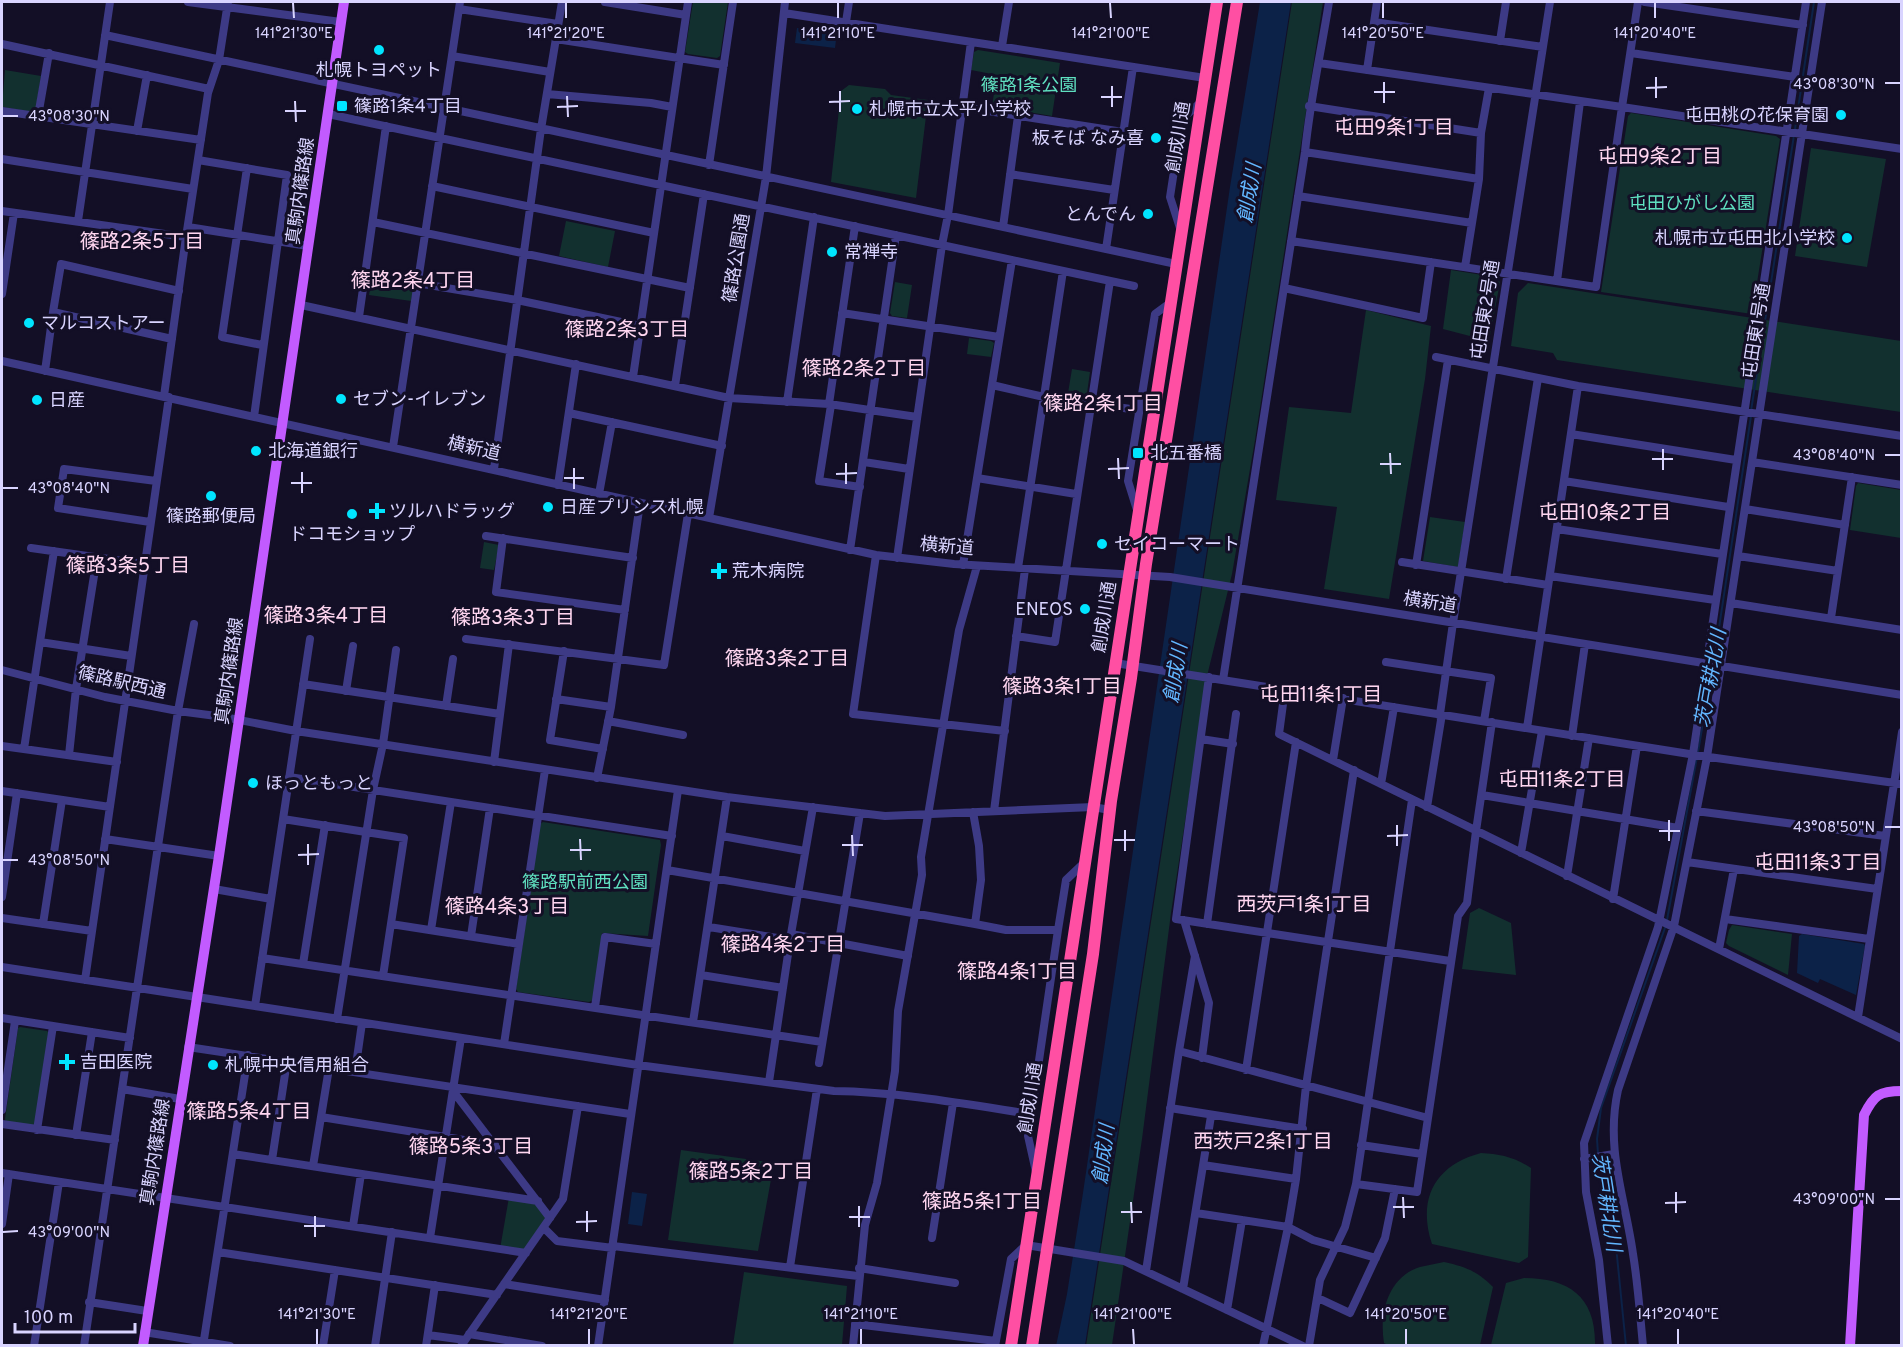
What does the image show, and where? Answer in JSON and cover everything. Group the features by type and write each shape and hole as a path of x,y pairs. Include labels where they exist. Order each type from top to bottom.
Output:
{"highway":[{"name":"創成川通","path":"1011,1346 1217,2"},
{"name":"創成川通","path":"1032,1346 1054,1250 1110,810 1145,575 1237,2"},
{"path":"1071,950 1093,954"}],"main road":[{"name":"真駒内篠路線","path":"143,1346 219,856 238,727 237,720 272,501 344,2"},
{"path":"1850,1346 1864,1115 1872,1099 1886,1091 1902,1091"}],"street":[{"path":"78,221 110,2"},
{"path":"188,2 227,4 341,22"},
{"path":"494,469 537,159 562,2"},
{"path":"605,2 686,15"},
{"path":"633,377 688,2"},
{"path":"709,165 733,2"},
{"name":"篠路公園通","path":"709,518 766,177 785,2"},
{"path":"846,22 849,2"},
{"path":"1002,46 1009,2"},
{"path":"1223,680 1305,152 1309,106 1329,2"},
{"path":"1367,70 1377,2"},
{"path":"1500,41 1506,2"},
{"name":"屯田東2号通","path":"1427,807 1453,623 1550,2"},
{"path":"1291,241 1596,287 1638,2"},
{"path":"1645,2 1803,25"},
{"name":"屯田東1号通","path":"1714,664 1731,603 1752,462 1751,412 1794,133 1795,77 1806,2"},
{"name":"屯田東1号通","path":"1714,664 1715,600 1728,507 1736,460 1751,412 1794,133 1822,2"},
{"path":"85,980 156,481 186,237 201,140 210,89 219,60 227,4"},
{"path":"393,447 460,5 558,24"},
{"path":"784,13 1205,78"},
{"path":"1374,22 1543,47"},
{"path":"105,36 1176,264"},
{"path":"556,39 724,65"},
{"path":"897,558 971,42"},
{"path":"2,44 210,89"},
{"path":"38,116 49,53"},
{"path":"1630,53 1795,77"},
{"path":"452,56 550,72"},
{"path":"1319,63 1902,149"},
{"path":"1106,249 1133,67"},
{"path":"137,131 147,75"},
{"path":"1465,267 1479,179 1481,133 1489,88"},
{"path":"547,94 672,107"},
{"path":"1557,281 1580,102"},
{"path":"1309,106 1481,133"},
{"path":"962,107 1123,132"},
{"path":"2,111 201,140"},
{"path":"328,114 1134,286"},
{"path":"1003,227 1018,116"},
{"path":"359,317 387,126"},
{"path":"1305,152 1479,179"},
{"path":"2,159 194,189"},
{"path":"198,160 287,175 262,345 254,417"},
{"path":"247,168 222,337 262,345"},
{"path":"1010,174 1114,190"},
{"path":"432,186 654,233"},
{"path":"675,386 704,194"},
{"path":"1298,196 1472,223"},
{"path":"2,211 186,237"},
{"path":"2,294 4,259 14,213"},
{"path":"787,402 814,217"},
{"path":"373,222 690,288"},
{"path":"855,226 819,481 860,488"},
{"path":"188,227 308,246"},
{"path":"850,550 896,235"},
{"path":"963,565 1012,260"},
{"path":"1284,288 1423,318 1431,262"},
{"path":"45,370 61,264 179,291"},
{"path":"994,812 1016,636 1030,486 1063,271"},
{"path":"1016,636 1055,642 1110,281"},
{"path":"417,283 517,300 640,326"},
{"path":"1138,514 1128,481 1138,410 1155,314 1170,303"},
{"path":"301,305 729,398 830,404 917,417"},
{"path":"53,312 172,339"},
{"path":"842,313 999,337"},
{"path":"1436,357 1578,386 1902,436"},
{"path":"1416,564 1448,360"},
{"name":"横新道","path":"2,362 876,555 963,565 1170,577 1902,695"},
{"path":"558,485 576,364"},
{"path":"1506,579 1538,378"},
{"path":"992,386 1044,397 1138,410"},
{"path":"1527,728 1578,386"},
{"path":"569,412 722,446"},
{"path":"599,494 612,422"},
{"path":"1570,434 1736,460"},
{"path":"864,462 909,469"},
{"path":"1752,462 1902,485"},
{"path":"150,522 58,508 64,469 156,481"},
{"path":"1831,618 1851,477"},
{"path":"977,478 1076,494"},
{"path":"1564,481 1728,507"},
{"path":"597,778 611,707 640,503"},
{"path":"1745,509 1845,525"},
{"path":"466,639 664,665 688,513"},
{"path":"1557,529 1722,554"},
{"path":"486,536 633,558"},
{"path":"503,538 496,592 626,610"},
{"path":"32,548 144,564"},
{"path":"24,749 54,552"},
{"path":"876,555 853,714 1005,731"},
{"path":"1738,556 1838,571"},
{"path":"69,755 76,689 97,557"},
{"path":"1402,562 1506,579 1549,580 1715,600"},
{"path":"853,1346 865,1225 877,1183 895,1071 898,1011 922,875 921,858 959,630 977,566"},
{"path":"1731,603 1902,630"},
{"path":"84,1346 178,711 194,624"},
{"path":"255,1006 310,639"},
{"path":"40,642 131,656"},
{"path":"494,762 509,644"},
{"path":"1572,736 1585,644"},
{"path":"346,691 353,646"},
{"path":"337,1019 373,790 383,744 396,650"},
{"path":"564,651 550,740 603,749"},
{"path":"446,706 453,659"},
{"path":"1356,1184 1417,1192 1450,961 1458,916 1467,903 1482,795 1491,678 1386,662"},
{"path":"1115,663 1699,756 1897,783"},
{"path":"1608,1346 1599,1260 1587,1191 1584,1143 1630,1030 1687,861 1696,811 1699,756 1714,664"},
{"path":"1643,1346 1633,1254 1614,1154 1612,1115 1630,1030 1667,923 1678,828 1699,756 1714,664"},
{"name":"篠路駅西通","path":"2,670 125,701 178,711 727,797 885,816 1093,807 1110,810"},
{"path":"1209,678 1176,919 1450,961"},
{"path":"303,684 500,714"},
{"path":"1286,689 1279,734 1902,1039"},
{"path":"1333,760 1343,698"},
{"path":"556,699 611,707"},
{"path":"1381,784 1394,706"},
{"path":"1207,924 1236,714"},
{"path":"608,721 683,735"},
{"path":"1521,853 1542,731"},
{"path":"1858,1017 1885,836 1897,783 1902,732"},
{"path":"1567,876 1589,738"},
{"path":"1201,739 1233,744"},
{"path":"1246,1070 1296,742"},
{"path":"2,746 117,762"},
{"path":"1612,899 1637,746"},
{"path":"504,1044 545,770"},
{"path":"1263,1346 1296,1179 1306,1086 1354,770"},
{"path":"289,777 672,836"},
{"path":"597,1346 678,790"},
{"path":"2,791 110,807"},
{"path":"2,897 17,793"},
{"path":"1482,795 1678,828"},
{"path":"693,1022 727,797"},
{"path":"43,924 62,800"},
{"path":"1309,1346 1320,1280 1345,1227 1356,1184 1412,800"},
{"path":"430,930 451,802"},
{"path":"769,1082 790,937 813,807"},
{"path":"471,936 490,808"},
{"path":"1696,811 1885,836"},
{"path":"973,812 979,846 981,880 975,924"},
{"path":"819,1063 860,813"},
{"path":"283,819 404,838 383,976"},
{"path":"303,964 325,825"},
{"path":"722,836 805,851"},
{"path":"105,839 219,856"},
{"path":"1687,861 1877,889"},
{"path":"1036,1175 1028,1136 1058,930 1066,880 1085,862"},
{"path":"1719,949 1734,869"},
{"path":"667,870 1006,930 1058,930"},
{"path":"214,889 271,899"},
{"path":"2,918 92,931"},
{"path":"1184,920 1209,1003 1202,1058"},
{"path":"1725,920 1869,939"},
{"path":"391,924 519,944"},
{"path":"709,927 839,943 908,956"},
{"path":"595,1008 605,937 656,944"},
{"path":"1146,1272 1195,956"},
{"path":"262,958 822,1042"},
{"path":"2,968 638,1065 817,1089 953,1102 1030,1114"},
{"path":"701,975 783,988"},
{"path":"2,1018 130,1038"},
{"path":"2,1110 15,1021"},
{"path":"355,1072 362,1023"},
{"path":"37,1130 53,1026"},
{"path":"76,1135 92,1032"},
{"path":"430,1238 461,1038"},
{"path":"188,1047 630,1114"},
{"path":"1179,1051 1428,1118"},
{"path":"204,1343 248,1055"},
{"path":"272,1160 287,1061"},
{"path":"313,1167 329,1068"},
{"path":"122,1089 180,1098"},
{"path":"454,1089 550,1218"},
{"path":"790,1267 817,1089"},
{"path":"932,1238 953,1102"},
{"path":"465,1340 563,1199 578,1106"},
{"path":"1170,1108 1303,1129"},
{"path":"1183,1289 1211,1116"},
{"path":"321,1117 495,1145"},
{"path":"2,1124 115,1140"},
{"path":"1361,1145 1422,1155"},
{"path":"233,1154 538,1201"},
{"path":"1584,1159 1614,1154"},
{"path":"1203,1165 1296,1179"},
{"path":"2,1224 5,1174 526,1253"},
{"path":"353,1226 361,1174"},
{"path":"34,1346 59,1182"},
{"path":"1318,1298 1350,1313 1385,1238 1395,1189"},
{"path":"1196,1213 1288,1227 1313,1240 1376,1258"},
{"path":"1227,1310 1242,1220"},
{"path":"544,1227 557,1241 956,1283"},
{"path":"375,1346 392,1232"},
{"path":"855,1324 995,1343 1011,1259 1026,1245 1124,1261 1303,1346"},
{"path":"218,1252 497,1295"},
{"path":"323,1346 335,1270"},
{"path":"504,1284 605,1300"},
{"path":"426,1346 435,1285"},
{"path":"89,1302 147,1311"},
{"path":"144,1332 230,1346"},
{"path":"428,1335 542,1346"}],"green space":[{"path":"693,2 728,2 720,56 717,58 685,52"},
{"path":"1292,2 1323,2 1232,574 1208,672 1171,913 1142,1139 1112,1345 1086,1346"},
{"name":"篠路1条公園","path":"978,50 1060,63 1052,116 992,106 997,75 971,70 974,52"},
{"path":"5,70 41,76 36,108 33,112 2,107"},
{"path":"849,85 885,89 891,95 928,100 916,198 831,182 841,91"},
{"name":"屯田ひがし公園","path":"1631,113 1776,136 1780,139 1752,314 1601,292 1628,116"},
{"path":"1811,148 1886,159 1867,267 1795,256"},
{"path":"566,221 615,231 608,267 559,256"},
{"path":"1451,270 1495,277 1500,282 1489,341 1443,329"},
{"path":"372,277 414,284 411,301 369,295"},
{"path":"895,282 912,285 907,318 892,316 890,313"},
{"path":"1528,283 1901,341 1901,412 1557,360 1553,353 1511,346 1518,293"},
{"path":"1366,310 1431,326 1425,379 1389,599 1324,589 1337,507 1276,500 1289,407 1351,413"},
{"path":"969,338 994,343 991,357 967,354"},
{"path":"1072,369 1090,372 1087,393 1084,395 1068,393"},
{"path":"1858,483 1901,490 1901,538 1850,530"},
{"path":"1430,517 1465,522 1458,567 1423,561"},
{"path":"484,542 499,545 494,570 480,568"},
{"name":"篠路駅前西公園","path":"543,822 660,840 648,936 602,933 593,1000 589,1002 518,992 516,989 540,824"},
{"path":"1479,908 1511,923 1516,975 1462,969 1470,913"},
{"path":"1732,925 1792,934 1788,975 1729,946 1726,943"},
{"path":"18,1028 49,1033 33,1125 6,1122 5,1119"},
{"path":"681,1150 774,1163 758,1251 668,1240"},
{"path":"1481,1153 1507,1157 1531,1168 1528,1257 1519,1263 1432,1244 1427,1212 1434,1186 1441,1175 1452,1166"},
{"path":"509,1197 538,1201 550,1218 526,1253 500,1249"},
{"path":"1444,1262 1471,1270 1493,1287 1480,1345 1390,1346 1384,1343 1383,1320 1393,1288 1409,1272"},
{"path":"744,1272 847,1286 842,1345 733,1345"},
{"path":"1524,1278 1554,1282 1577,1294 1591,1314 1595,1345 1491,1345 1506,1283"}],"water":[{"name":"創成川","path":"1260,2 1291,2 1085,1345 1056,1346 1083,1193 1230,187"},
{"path":"797,28 837,32 835,48 795,43"},
{"path":"1802,934 1864,944 1856,995 1820,979 1818,983 1797,973 1799,936"},
{"path":"632,1192 647,1194 642,1226 628,1224"}],"waterway":[{"name":"茨戸耕北川","path":"1795,129 1814,2"},
{"name":"茨戸耕北川","path":"1751,411 1794,135"},
{"name":"茨戸耕北川","path":"1698,752 1751,416"},
{"name":"茨戸耕北川","path":"1667,920 1697,757"},
{"name":"茨戸耕北川","path":"1598,1154 1597,1139 1601,1108 1666,925"},
{"name":"茨戸耕北川","path":"1599,1160 1600,1181 1616,1246 1626,1346"}],"place":[{"name":"札幌トヨペット","path":"379,50"},
{"name":"篠路1条4丁目","path":"342,106"},
{"name":"札幌市立太平小学校","path":"857,109"},
{"name":"屯田桃の花保育園","path":"1841,115"},
{"name":"板そば なみ喜","path":"1156,138"},
{"name":"とんでん","path":"1148,214"},
{"name":"札幌市立屯田北小学校","path":"1847,238"},
{"name":"常禅寺","path":"832,252"},
{"name":"マルコストアー","path":"29,323"},
{"name":"セブン-イレブン","path":"341,399"},
{"name":"日産","path":"37,400"},
{"name":"北海道銀行","path":"256,451"},
{"name":"北五番橋","path":"1138,453"},
{"name":"篠路郵便局","path":"211,496"},
{"name":"日産プリンス札幌","path":"548,507"},
{"name":"ツルハドラッグ","path":"377,511"},
{"name":"ドコモショップ","path":"352,514"},
{"name":"セイコーマート","path":"1102,544"},
{"name":"荒木病院","path":"719,571"},
{"name":"ENEOS","path":"1085,609"},
{"name":"ほっともっと","path":"253,783"},
{"name":"吉田医院","path":"67,1062"},
{"name":"札幌中央信用組合","path":"213,1065"}],"district":[{"name":"屯田9条1丁目","path":"1394,127"},
{"name":"屯田9条2丁目","path":"1660,156"},
{"name":"篠路2条5丁目","path":"142,241"},
{"name":"篠路2条4丁目","path":"413,280"},
{"name":"篠路2条3丁目","path":"627,329"},
{"name":"篠路2条2丁目","path":"864,368"},
{"name":"篠路2条1丁目","path":"1103,403"},
{"name":"屯田10条2丁目","path":"1605,512"},
{"name":"篠路3条5丁目","path":"128,565"},
{"name":"篠路3条4丁目","path":"326,615"},
{"name":"篠路3条3丁目","path":"513,617"},
{"name":"篠路3条2丁目","path":"787,658"},
{"name":"篠路3条1丁目","path":"1062,686"},
{"name":"屯田11条1丁目","path":"1321,694"},
{"name":"屯田11条2丁目","path":"1562,779"},
{"name":"屯田11条3丁目","path":"1818,862"},
{"name":"西茨戸1条1丁目","path":"1304,904"},
{"name":"篠路4条3丁目","path":"507,906"},
{"name":"篠路4条2丁目","path":"783,944"},
{"name":"篠路4条1丁目","path":"1017,971"},
{"name":"篠路5条4丁目","path":"249,1111"},
{"name":"西茨戸2条1丁目","path":"1263,1141"},
{"name":"篠路5条3丁目","path":"471,1146"},
{"name":"篠路5条2丁目","path":"751,1171"},
{"name":"篠路5条1丁目","path":"982,1201"}]}
